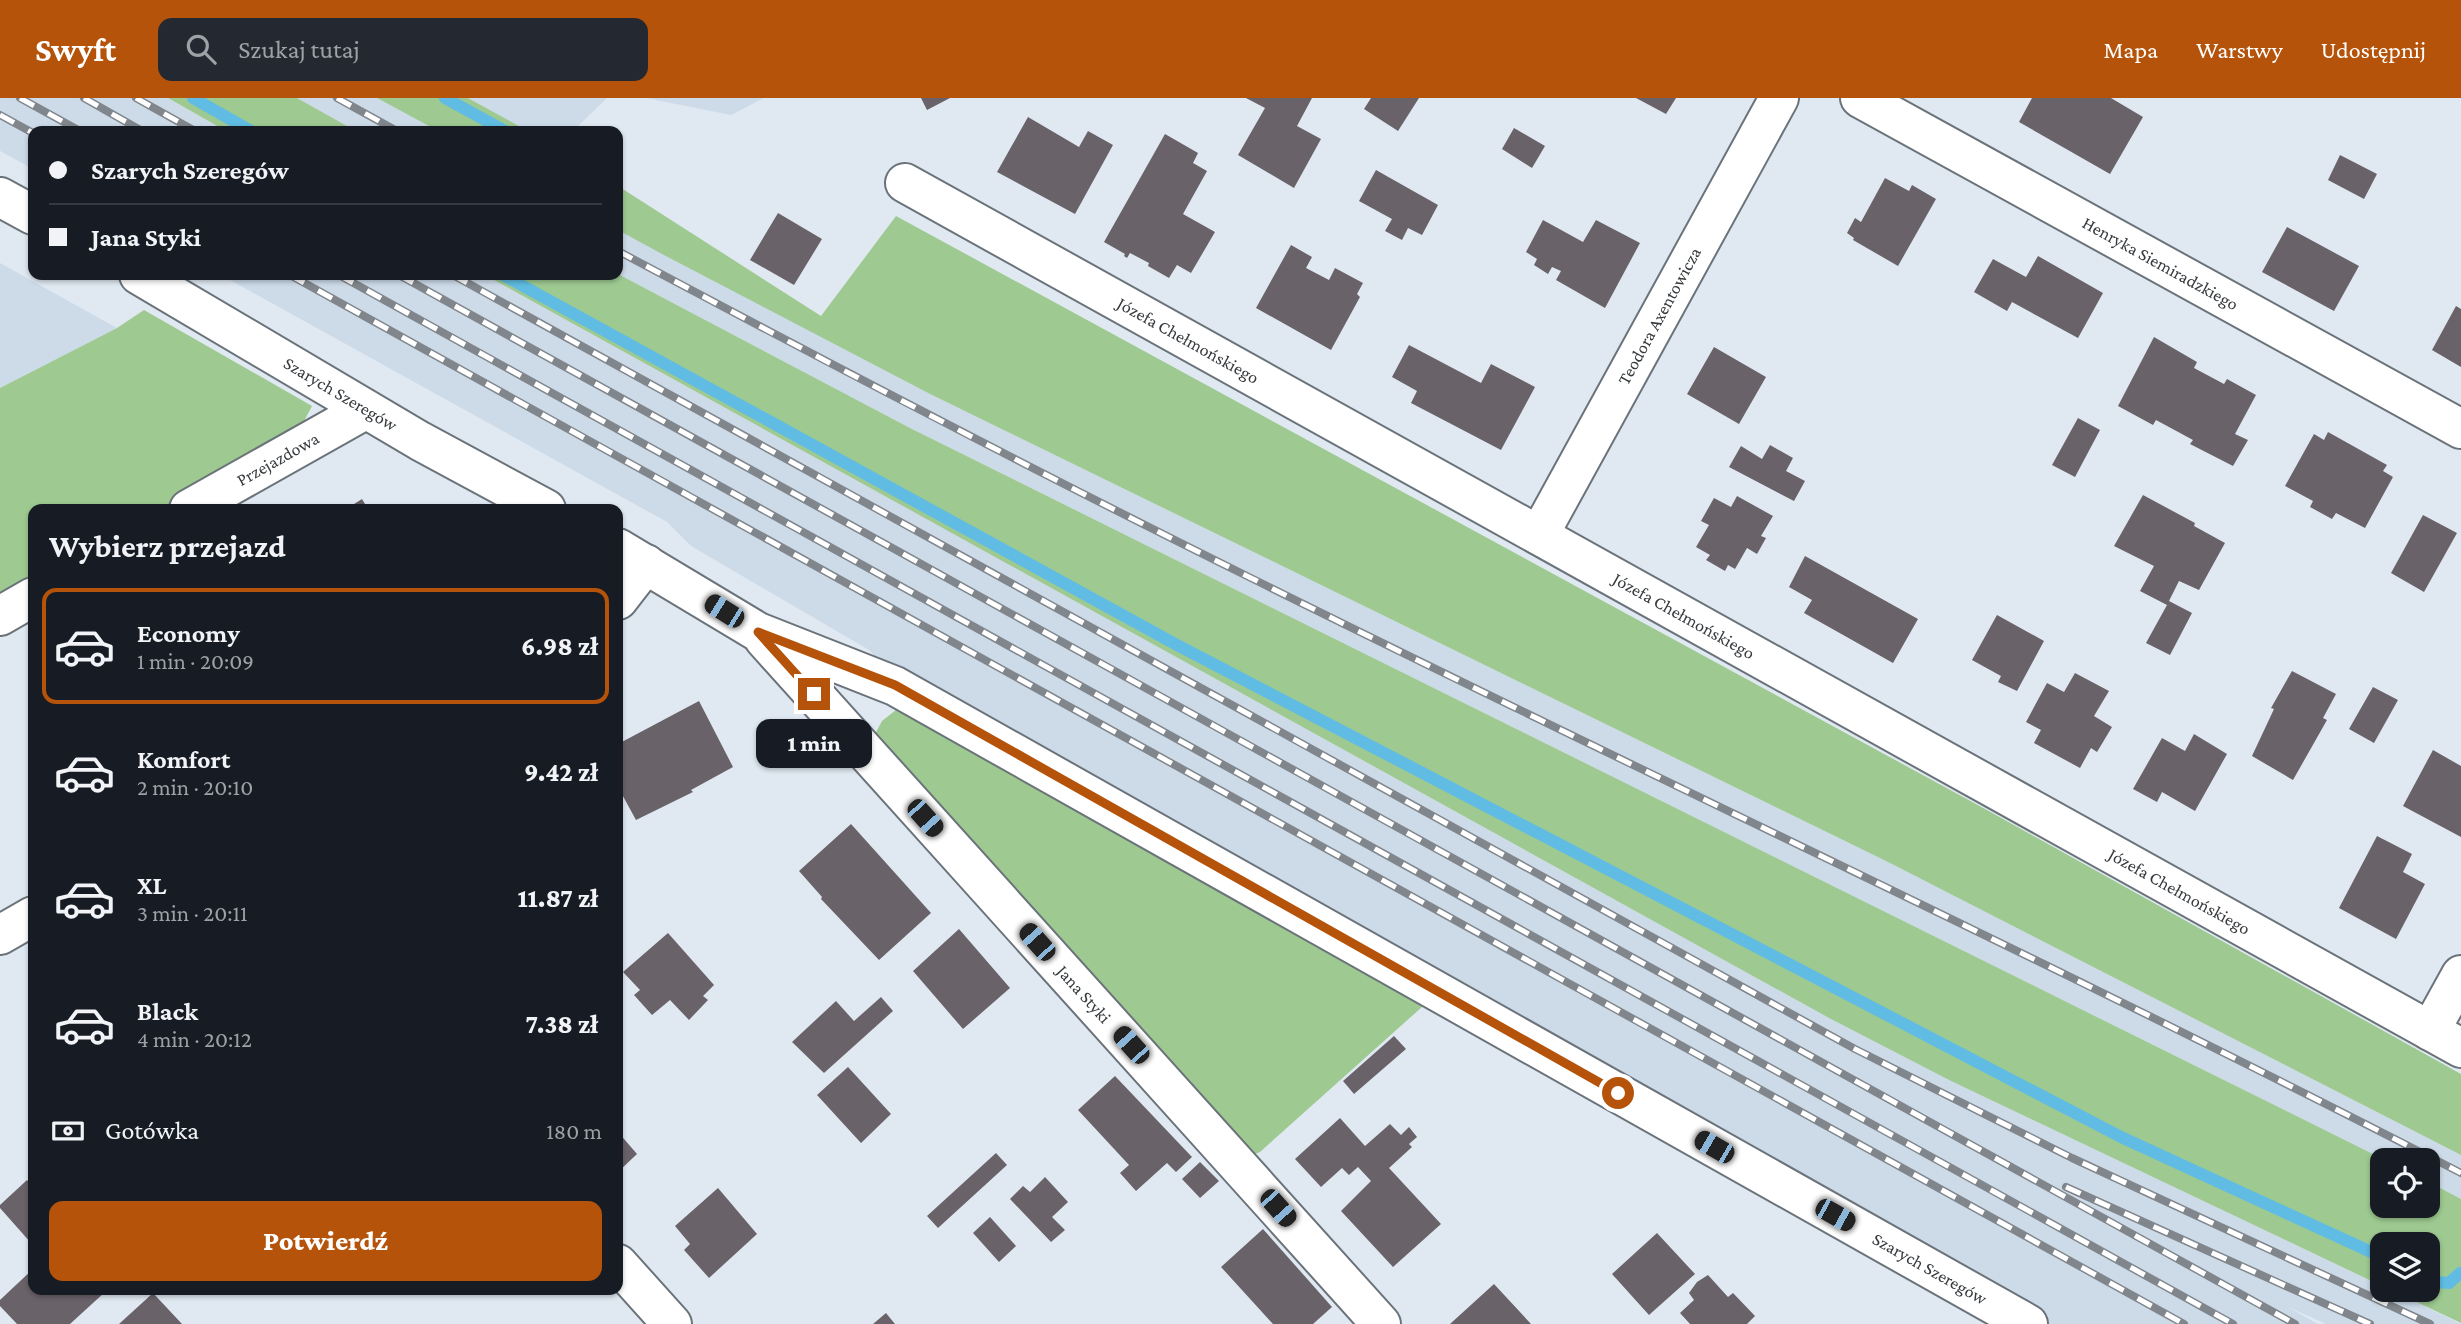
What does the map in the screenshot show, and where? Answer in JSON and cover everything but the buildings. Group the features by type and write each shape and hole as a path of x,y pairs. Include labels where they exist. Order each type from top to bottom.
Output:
{"street":[{"name":"Teodora Axentowicza","path":"1539,535 1779,98"},
{"name":"Henryka Siemiradzkiego","path":"1860,98 2461,429"},
{"name":"Józefa Chełmońskiego","path":"905,183 2446,1040"},
{"path":"0,197 28,212"},
{"name":"Szarych Szeregów","path":"147,280 365,410 537,504"},
{"name":"Przejazdowa","path":"198,504 365,410"},
{"path":"623,584 632,556"},
{"name":"Szarych Szeregów","path":"632,556 758,632 895,685 2028,1324"},
{"path":"0,616 28,600"},
{"name":"Jana Styki","path":"758,632 1381,1324"},
{"path":"0,935 28,919"},
{"path":"2446,1040 2461,975"},
{"path":"623,1270 672,1324"}],"shaded area":[{"path":"0,98 168,98 217,126 28,126 28,166 0,151"},
{"path":"297,98 377,98 429,126 347,126"},
{"path":"468,98 607,98 578,126 519,126"},
{"path":"646,98 764,98 731,115"},
{"path":"623,233 930,394 1888,862 2461,1155 2461,1199 2440,1188 2440,1148 2370,1148 2370,1153 910,428 623,277"},
{"path":"0,263 117,328 0,388"},
{"path":"230,280 494,280 1829,1018 1949,1080 2370,1280 2370,1302 2416,1302 2461,1324 2326,1324 2288,1307 2318,1324 2043,1324 892,673 869,650 691,546 667,522"}],"green space":[{"path":"168,98 297,98 347,126 217,126"},
{"path":"377,98 468,98 519,126 429,126"},
{"path":"623,189 821,316 896,216 1987,810 2461,1074 2461,1155 1888,862 930,394 623,233"},
{"path":"623,277 910,428 2370,1153 2370,1218 2440,1218 2440,1188 2461,1199 2461,1323 2416,1302 2440,1302 2440,1232 2370,1232 2370,1280 1949,1080 1829,1018 494,280 623,280"},
{"path":"144,310 312,406 303,423 286,440 174,504 28,504 28,588 0,604 0,388 117,328"},
{"path":"901,706 1428,998 1422,1007 1260,1152 1250,1156 872,740 882,721"}],"waterway":[{"path":"193,98 242,126"},
{"path":"445,98 496,126"},
{"path":"512,280 1177,645 2121,1137 2370,1251"},
{"path":"2440,1282 2449,1283 2460,1273"}],"railway":[{"path":"20,98 71,126"},
{"path":"84,98 133,126"},
{"path":"136,98 186,126"},
{"path":"337,98 388,126"},
{"path":"0,115 28,130"},
{"path":"623,254 1173,539 2160,1021 2461,1173"},
{"path":"299,280 2184,1324"},
{"path":"348,280 2233,1324"},
{"path":"408,280 2295,1324"},
{"path":"462,280 1855,1049 2072,1158 2430,1324"},
{"path":"2066,1187 2370,1324"}],"route":[{"path":"814,694 758,632 895,685 1618,1093"}]}
